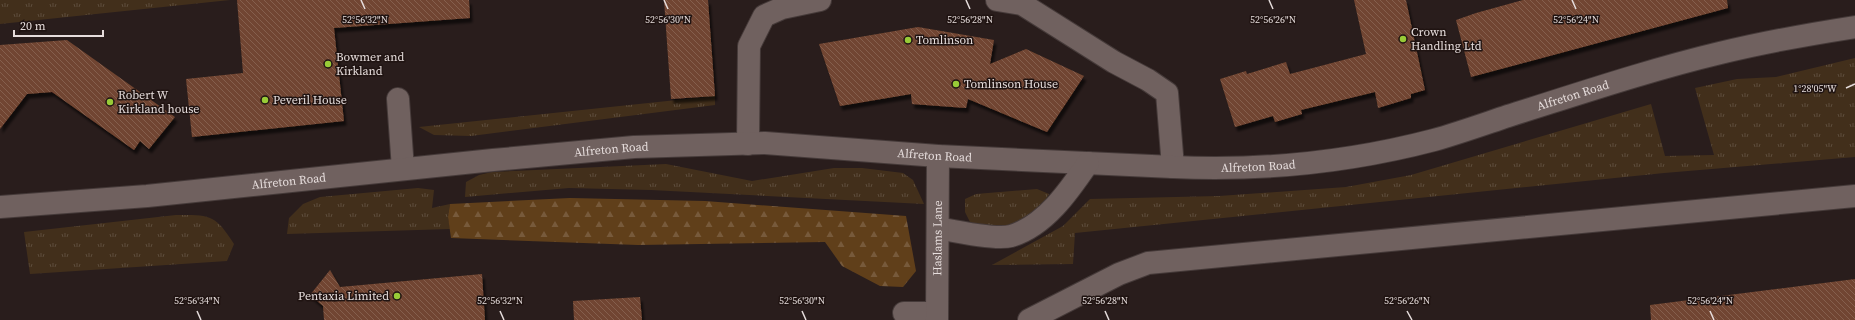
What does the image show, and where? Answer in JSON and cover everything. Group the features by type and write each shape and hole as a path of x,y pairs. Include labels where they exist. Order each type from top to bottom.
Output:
{"street":[{"path":"748,144 749,46 764,16 782,8 820,0"},
{"path":"997,0 1022,4 1114,62 1148,80 1166,93 1173,167"},
{"name":"Alfreton Road","path":"0,207 147,196 403,169 634,147 765,143 938,156 1173,167 1197,168 1287,165 1372,154 1435,139 1598,88 1719,53 1788,38 1855,27"},
{"path":"398,99 403,169"},
{"name":"Haslams Lane","path":"937,316 938,156"},
{"path":"938,228 975,235 1010,236 1035,224 1066,194 1088,163"},
{"path":"1029,320 1119,274 1148,263 1855,196"},
{"path":"904,313 937,316"}],"green space":[{"path":"0,0 230,0 0,24"},
{"path":"1855,58 1855,157 1664,173 1075,233 1073,264 992,265 1063,226 1090,199 1219,196 1346,187 1411,175 1651,104 1665,156 1714,155 1695,88 1737,79 1776,77"},
{"path":"715,96 715,105 471,136 434,135 419,127"},
{"path":"666,164 752,181 834,168 862,168 903,173 913,180 924,204 651,190 569,188 465,197 466,182 479,175 492,172"},
{"path":"418,188 434,190 432,208 450,204 448,217 450,229 287,234 289,218 303,204 320,197"},
{"path":"1037,189 1049,194 1042,206 1023,221 998,229 984,229 970,222 965,212 965,199 976,194"},
{"path":"570,198 705,201 906,216 916,271 903,287 880,286 842,266 825,242 638,245 451,238 448,217 450,204"},
{"path":"176,215 204,216 211,218 222,227 234,244 227,261 30,274 24,232"}],"building":[{"path":"237,0 469,0 470,18 334,28 344,121 192,137 186,79 243,73"},
{"path":"664,0 708,0 715,96 671,99"},
{"path":"1354,0 1406,0 1425,90 1411,94 1411,98 1378,108 1375,92 1301,110 1302,114 1275,122 1273,116 1235,127 1220,79 1246,71 1247,74 1286,62 1290,74 1366,54"},
{"path":"1523,0 1727,0 1728,8 1471,77 1456,20"},
{"name":"Tomlinson House","path":"918,27 994,40 990,64 1026,49 1084,76 1047,132 968,99 966,108 912,104 911,94 840,106 819,44"},
{"name":"Robert W Kirkland house","path":"67,40 175,117 149,149 140,141 134,150 52,92 27,94 0,129 0,45"},
{"name":"Pentaxia Limited","path":"330,270 340,287 482,274 485,320 324,320 323,306 310,295"},
{"path":"1855,279 1855,320 1651,320 1650,305"},
{"path":"640,297 642,320 574,320 573,301"}],"place":[{"name":"Crown Handling Ltd","path":"1403,39"},
{"name":"Tomlinson","path":"908,40"},
{"name":"Bowmer and Kirkland","path":"328,64"},
{"name":"Tomlinson House","path":"956,84"},
{"name":"Peveril House","path":"265,100"},
{"name":"Robert W Kirkland house","path":"110,102"},
{"name":"Pentaxia Limited","path":"397,296"}]}
